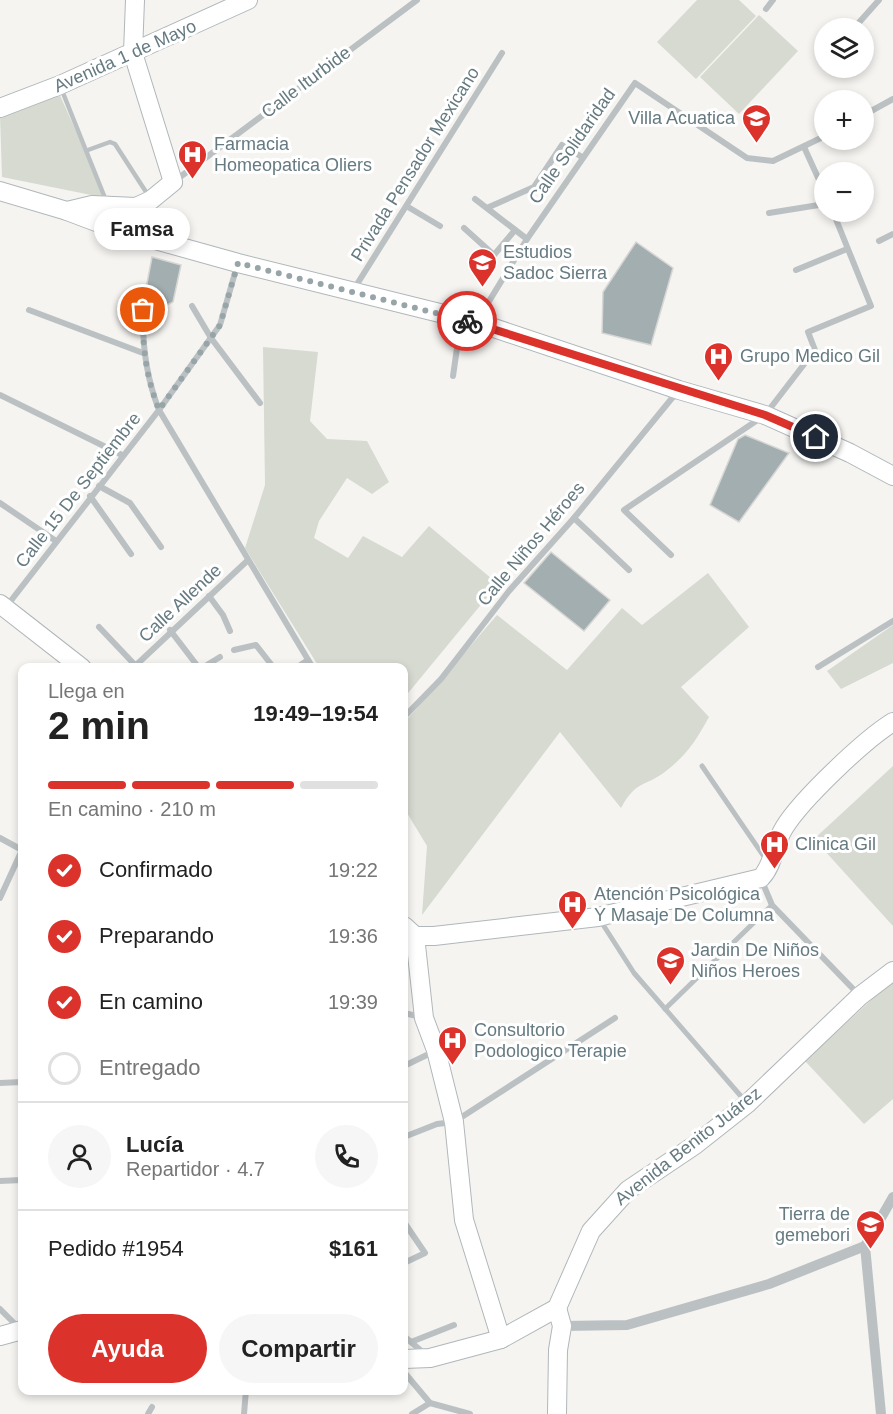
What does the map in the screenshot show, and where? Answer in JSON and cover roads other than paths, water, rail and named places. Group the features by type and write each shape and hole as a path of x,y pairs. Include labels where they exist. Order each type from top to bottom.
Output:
{"main road":[{"path":"135,0 133,53 173,182"},
{"name":"Avenida 1 de Mayo","path":"0,108 60,85 248,0"},
{"name":"Calle Iturbide","path":"67,211 83,206 108,205 128,208 152,200 173,182"},
{"path":"0,191 67,211 105,226 238,263 469,321 679,390 765,415 850,453 893,476"},
{"path":"2,606 76,663"},
{"path":"501,1339 464,1220 454,1122 436,1050 424,1018 409,931 434,936 598,917 765,872 779,837 798,809 889,727"},
{"name":"Avenida Benito Juárez","path":"557,1308 591,1231 605,1213 628,1190 695,1144 747,1104 860,996 893,971"},
{"path":"408,1351 430,1358 501,1339 557,1308 562,1326 558,1350 557,1414"},
{"path":"0,1336 18,1331"}],"street":[{"name":"Calle Iturbide","path":"173,182 417,0"},
{"path":"766,9 773,0"},
{"path":"863,18 879,0"},
{"name":"Privada Pensador Mexicano","path":"353,291 408,207 502,53"},
{"name":"Calle Solidaridad","path":"469,321 635,82 747,158 773,161 814,142"},
{"path":"874,109 893,99"},
{"path":"489,207 534,187 562,145 582,157"},
{"path":"804,147 814,169"},
{"path":"475,199 489,207 527,239"},
{"path":"769,213 814,206"},
{"path":"408,207 440,226"},
{"path":"671,555 624,510 765,415 815,350 808,332 871,306 837,222"},
{"path":"464,228 494,255 515,230"},
{"path":"879,241 893,234"},
{"path":"796,270 847,249"},
{"name":"Calle 15 De Septiembre","path":"2,606 159,410 220,325 238,263"},
{"path":"192,306 211,338 260,402"},
{"path":"29,310 143,353"},
{"path":"143,310 143,353 151,390 159,410 310,663"},
{"path":"453,376 469,321"},
{"name":"Calle Niños Héroes","path":"408,713 441,679 509,591 679,390"},
{"path":"0,395 122,455"},
{"path":"99,486 130,503 161,547"},
{"path":"90,496 131,554"},
{"path":"0,503 56,541"},
{"path":"573,518 629,570"},
{"name":"Calle Allende","path":"137,663 247,561"},
{"path":"209,596 224,615 230,631"},
{"path":"818,667 893,621"},
{"path":"99,627 131,663"},
{"path":"170,630 197,663"},
{"path":"234,650 256,645 270,663"},
{"path":"210,663 220,657"},
{"path":"304,663 308,660"},
{"path":"702,766 765,872 772,905 860,996"},
{"path":"0,838 18,848"},
{"path":"0,898 18,859"},
{"path":"665,1010 772,905"},
{"path":"598,917 634,973 747,1104"},
{"path":"408,1014 424,1018"},
{"path":"408,1135 437,1124 454,1122 615,1018"},
{"path":"408,1064 436,1050"},
{"path":"0,1083 18,1082"},
{"path":"0,1181 18,1180"},
{"path":"881,1414 865,1246 893,1197"},
{"path":"408,1228 425,1253 408,1261"},
{"path":"562,1326 627,1325 770,1284 865,1246"},
{"path":"0,1309 18,1326"},
{"path":"408,1350 454,1325"},
{"path":"408,1377 430,1403 470,1414"},
{"path":"244,1414 246,1395"},
{"path":"412,1414 430,1403"},
{"path":"148,1414 152,1407"}],"lane":[{"path":"60,85 88,150 108,205"},
{"path":"88,150 110,142 115,144 152,200"}],"place":[{"name":"Villa Acuatica","path":"756,144"},
{"name":"Farmacia Homeopatica Oliers","path":"193,180"},
{"name":"Estudios Sadoc Sierra","path":"482,288"},
{"name":"Famsa","path":"143,310"},
{"name":"Grupo Medico Gil","path":"719,382"},
{"name":"Clinica Gil","path":"774,870"},
{"name":"Atención Psicológica Y Masaje De Columna","path":"573,930"},
{"name":"Jardin De Niños Niños Heroes","path":"670,986"},
{"name":"Consultorio Podologico Terapie","path":"453,1066"},
{"name":"Tierra de gemebori","path":"871,1250"}]}
